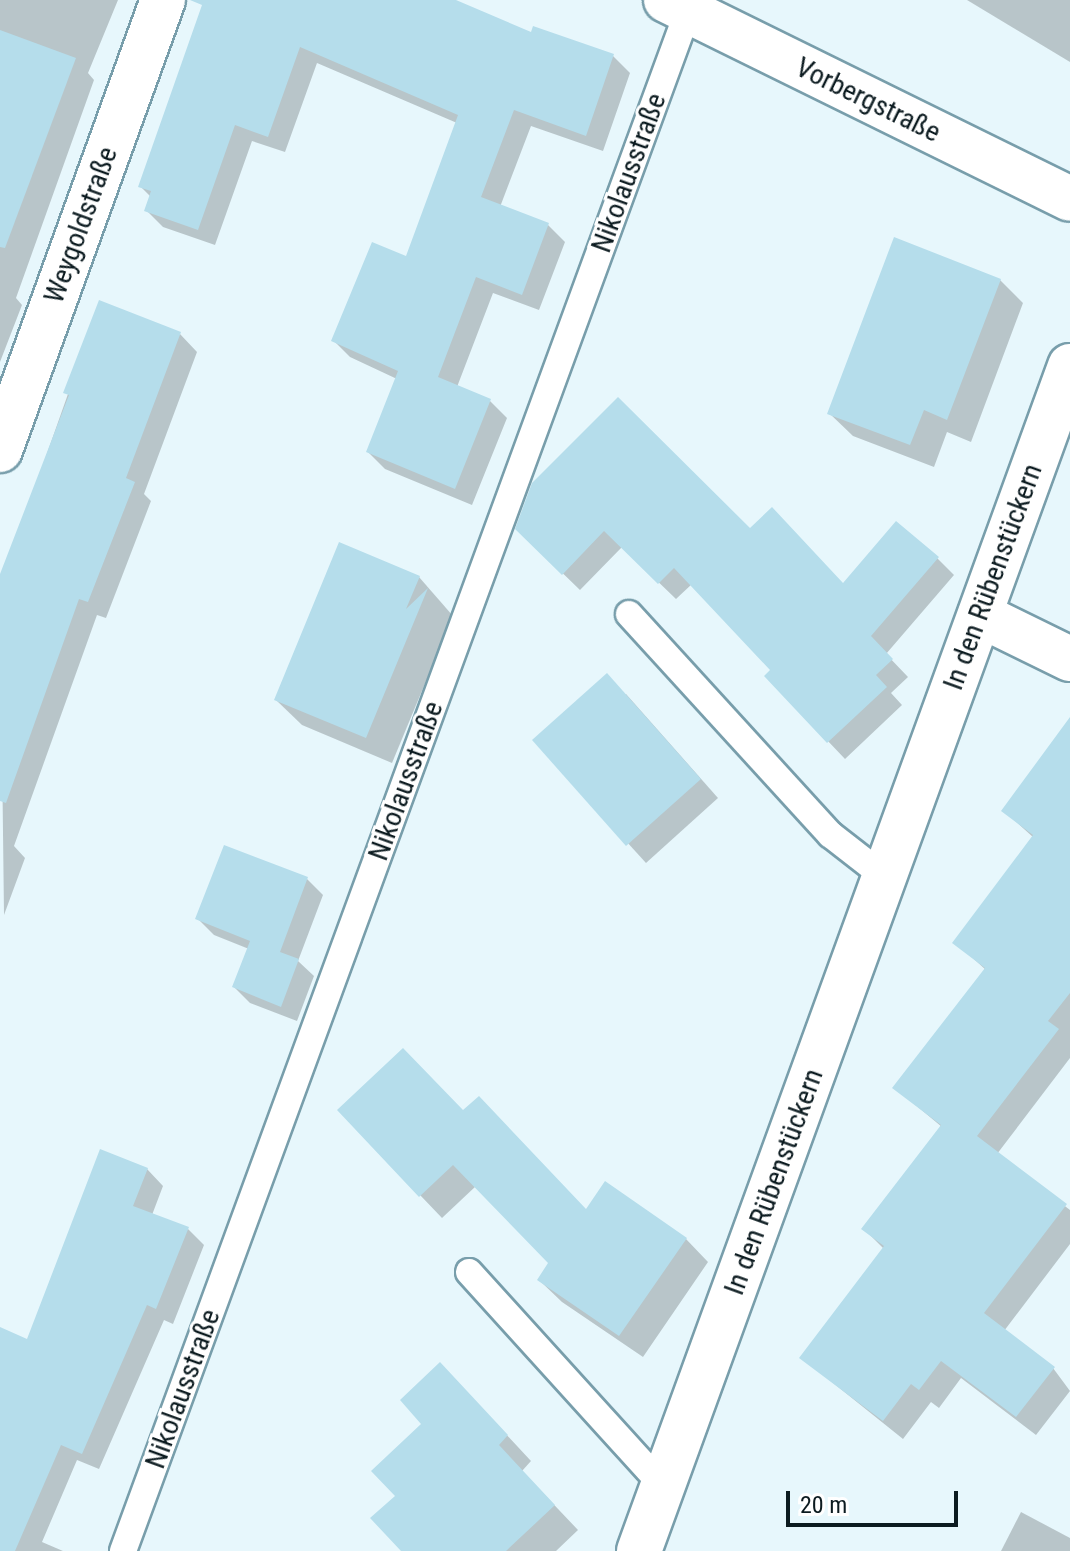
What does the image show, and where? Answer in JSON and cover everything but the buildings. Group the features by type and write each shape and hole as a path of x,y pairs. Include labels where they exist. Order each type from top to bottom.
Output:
{"street":[{"name":"Weygoldstraße","path":"0,450 163,0"},
{"name":"Vorbergstraße","path":"677,6 1070,199"},
{"name":"In den Rübenstückern","path":"639,1551 1070,366"},
{"path":"980,615 1070,659"}],"lane":[{"name":"Nikolausstraße","path":"123,1551 677,6"},
{"path":"629,614 831,835 885,877"},
{"path":"469,1272 663,1486"}]}
